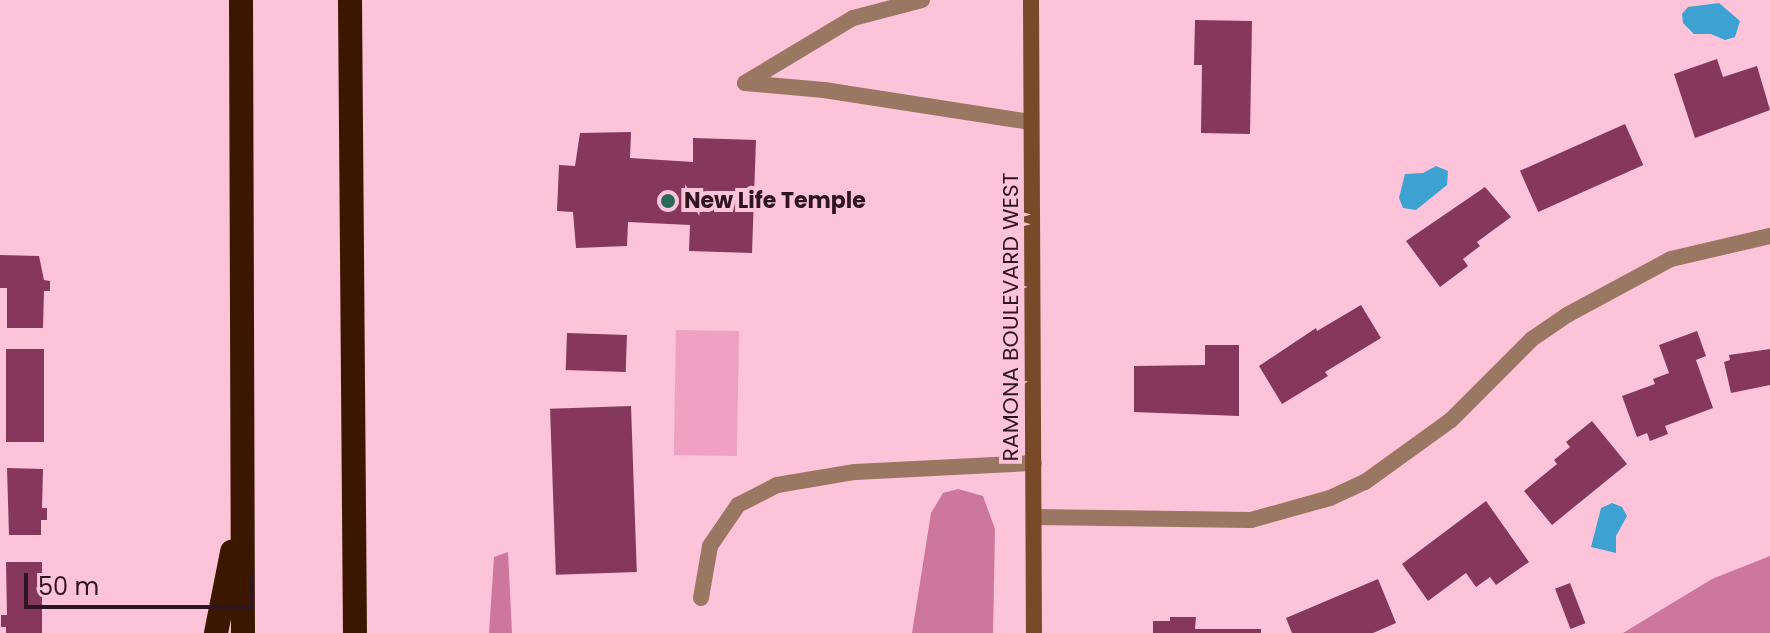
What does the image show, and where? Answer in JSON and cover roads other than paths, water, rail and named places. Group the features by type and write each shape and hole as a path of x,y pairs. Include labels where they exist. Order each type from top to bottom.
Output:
{"highway":[{"path":"241,0 243,633"},
{"path":"350,0 355,633"},
{"path":"216,633 243,498"},
{"path":"354,543 361,633"}],"street":[{"path":"922,0 853,18 745,83 824,90 1031,122"},
{"name":"RAMONA BOULEVARD WEST","path":"1031,0 1034,633"},
{"path":"1034,517 1251,520 1330,498 1365,482 1451,420 1532,339 1567,315 1671,259 1770,236"},
{"path":"701,598 710,546 738,505 777,485 855,472 1034,463"}],"water":[{"path":"1719,3 1740,21 1735,37 1725,40 1711,34 1694,34 1683,23 1682,14 1688,7"},
{"path":"1436,166 1448,171 1447,185 1416,210 1403,208 1399,198 1405,174 1423,173"},
{"path":"1612,503 1622,507 1627,516 1616,536 1616,553 1591,547 1601,508"}],"place":[{"name":"New Life Temple","path":"668,201"}]}
